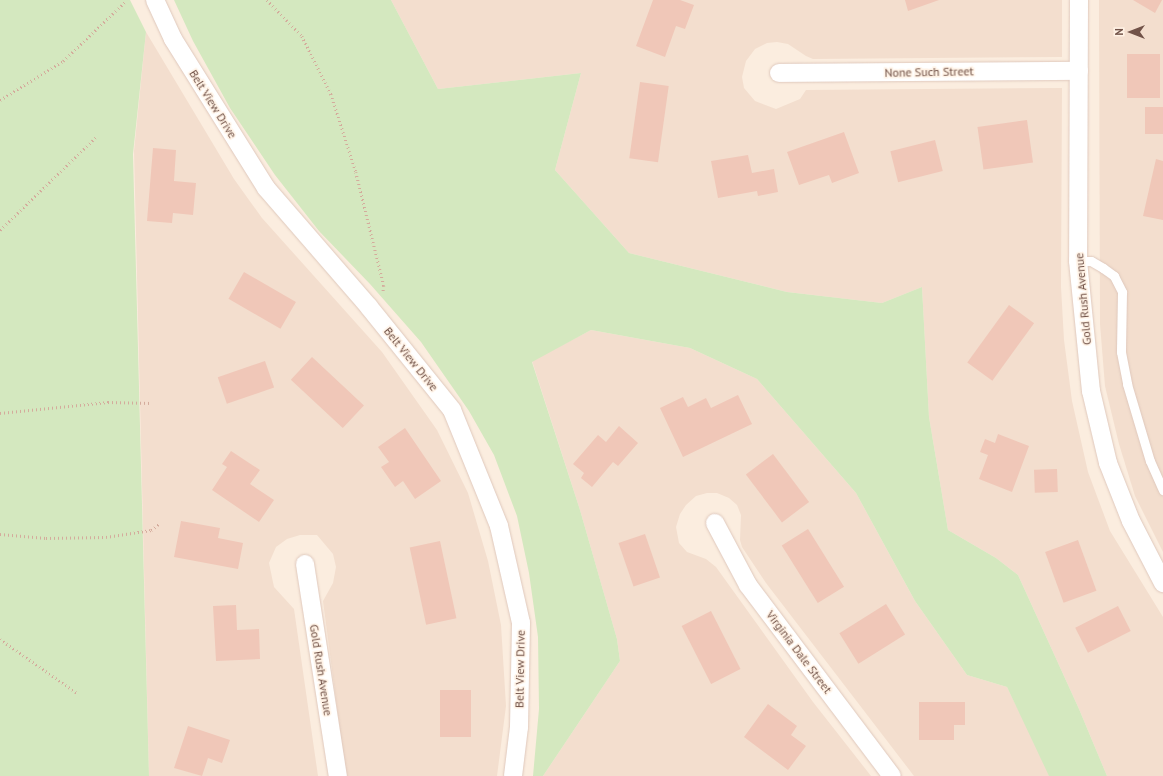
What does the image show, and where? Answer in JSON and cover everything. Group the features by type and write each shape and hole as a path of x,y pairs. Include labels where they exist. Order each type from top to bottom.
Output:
{"street":[{"name":"Belt View Drive","path":"155,0 173,39 266,188 379,319 452,410 499,526 521,623 519,727 513,776"},
{"name":"Gold Rush Avenue","path":"1079,0 1078,261 1091,391 1108,463 1131,521 1163,583"},
{"name":"None Such Street","path":"779,74 1079,71"},
{"name":"Virginia Dale Street","path":"715,523 748,585 892,776"},
{"name":"Gold Rush Avenue","path":"305,564 338,776"}],"lane":[{"path":"1078,261 1091,261 1103,268 1114,276 1122,292 1121,352 1127,384 1150,461 1163,490"}],"path":[{"path":"0,100 63,61 127,0"},
{"path":"267,0 302,36 331,94 356,172 384,286 379,319"},
{"path":"0,230 97,136"},
{"path":"0,413 108,402 152,402"},
{"path":"0,534 46,538 106,537 151,530 160,523"},
{"path":"0,640 77,693"}],"shaded area":[{"path":"391,0 1062,0 1062,57 813,59 788,44 777,42 767,43 755,49 746,61 742,77 744,88 755,101 776,109 800,99 806,90 1062,88 1061,287 1064,340 1072,401 1088,472 1110,531 1163,617 1163,776 1107,776 1079,709 1018,575 996,558 948,530 929,417 922,287 882,303 787,292 629,253 555,170 581,73 438,89"},
{"path":"1099,0 1163,0 1163,552 1135,496 1119,444 1105,386 1100,324"},
{"path":"146,32 234,179 262,218 382,352 437,430 468,493 488,561 501,625 506,706 497,776 346,776 323,601 333,583 336,567 333,554 317,535 300,535 287,539 276,547 269,563 274,587 294,609 318,776 149,776 134,151"},
{"path":"591,330 690,348 757,379 856,493 915,601 967,675 1007,687 1051,776 914,776 766,583 742,547 740,540 741,515 737,505 729,498 717,493 707,493 696,496 686,505 680,514 676,527 679,543 687,552 706,559 716,567 813,702 871,776 543,776 620,661 617,639 580,510 532,361"}],"green space":[{"path":"0,0 130,0 146,32 133,154 149,776 0,776"},
{"path":"174,0 391,0 438,89 581,73 555,170 629,253 787,292 882,303 922,287 929,417 948,530 996,558 1018,575 1079,709 1107,776 1049,776 1007,687 967,675 915,601 856,493 757,379 690,348 591,330 532,362 580,510 617,639 620,661 543,776 533,776 539,709 538,637 529,573 517,516 494,455 469,411 421,342 370,284 319,231 275,175 230,108 193,41"}],"building":[{"path":"653,0 680,0 694,5 685,29 676,26 665,57 636,46"},
{"path":"905,0 939,0 908,11"},
{"path":"1133,0 1162,0 1155,13"},
{"path":"1127,54 1160,54 1160,98 1127,98"},
{"path":"640,82 669,86 658,162 629,158"},
{"path":"1145,107 1163,107 1163,134 1145,134"},
{"path":"1027,120 1033,163 983,170 977,127"},
{"path":"844,132 859,173 832,183 829,175 799,185 787,152"},
{"path":"935,140 943,171 898,182 890,151"},
{"path":"153,148 176,150 174,181 196,183 193,215 173,213 172,223 147,221"},
{"path":"748,155 752,173 774,169 778,192 758,196 757,191 718,198 711,161"},
{"path":"1156,159 1163,161 1163,220 1143,216"},
{"path":"244,272 296,302 280,329 228,299"},
{"path":"1009,305 1034,323 992,381 967,362"},
{"path":"312,357 364,405 343,428 291,380"},
{"path":"265,361 274,387 227,404 218,377"},
{"path":"738,395 752,424 683,457 660,408 683,397 688,407 706,398 711,408"},
{"path":"619,426 638,443 618,466 613,462 592,487 581,478 584,473 573,464 598,435 606,442"},
{"path":"405,428 441,481 415,499 403,481 395,487 381,467 389,462 378,447"},
{"path":"998,434 1029,446 1012,492 979,479 988,455 980,452 985,439 995,443"},
{"path":"231,451 260,470 250,484 274,500 259,522 212,490 227,467 222,464"},
{"path":"773,454 809,502 782,522 746,474"},
{"path":"1057,469 1058,492 1035,493 1034,470"},
{"path":"181,521 220,528 218,538 243,543 238,569 174,557"},
{"path":"808,529 844,587 818,603 782,545"},
{"path":"645,534 660,577 634,587 619,543"},
{"path":"1078,540 1096,591 1064,603 1045,552"},
{"path":"440,541 456,618 426,625 410,547"},
{"path":"886,604 905,635 858,664 839,633"},
{"path":"236,605 237,630 259,629 260,659 216,661 213,606"},
{"path":"1118,606 1131,631 1088,653 1075,628"},
{"path":"711,611 741,669 711,684 682,626"},
{"path":"440,690 471,690 471,737 440,737"},
{"path":"919,702 965,702 965,725 954,725 954,740 919,740"},
{"path":"768,704 797,726 791,735 806,746 788,770 744,737"},
{"path":"188,726 230,740 222,763 208,758 202,776 174,768"}]}
